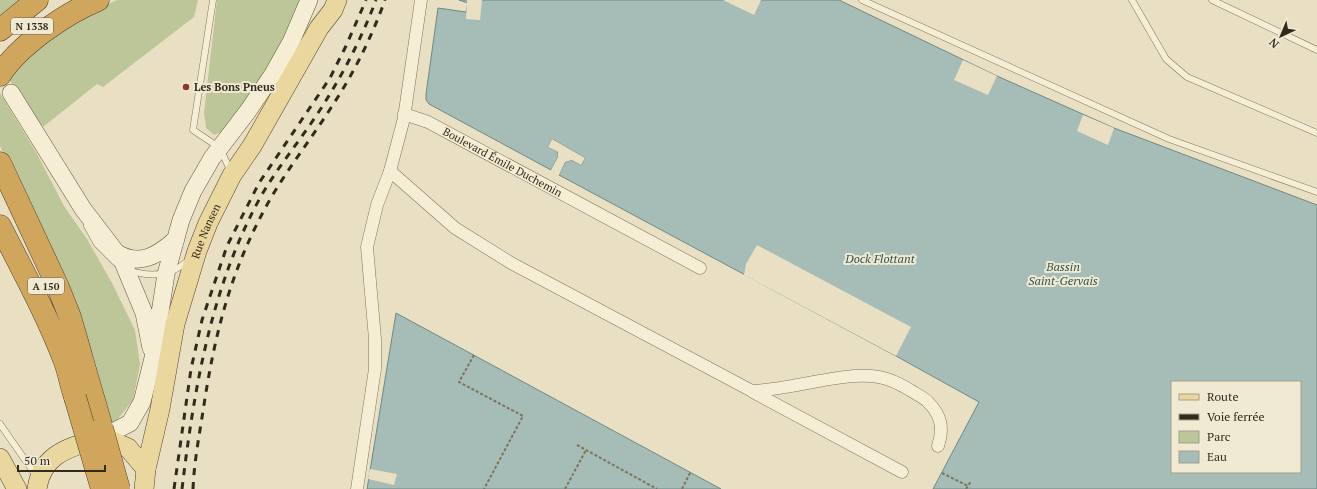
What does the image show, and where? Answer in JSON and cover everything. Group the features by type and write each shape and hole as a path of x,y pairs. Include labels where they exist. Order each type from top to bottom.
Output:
{"highway":[{"name":"N 1338","path":"0,30 37,0"},
{"name":"N 1338","path":"0,55 30,28 66,0"},
{"path":"6,84 16,56 37,38 66,17 98,0"},
{"path":"0,163 58,287 70,317 78,390"},
{"name":"A 150","path":"0,192 66,329 78,390 102,489"},
{"path":"0,226 38,300 78,390"},
{"name":"A 150","path":"0,241 29,296 59,365 78,390 102,432 119,489"}],"main road":[{"path":"40,486 44,468 55,455 102,432 124,428 136,416 142,402 153,358 166,274 176,239 193,191 202,174 273,74 291,42 309,0"},
{"path":"319,28 323,0"},
{"name":"Rue Nansen","path":"144,489 146,469 160,409 175,324 197,251 208,223 232,175 252,146 319,28 333,10 337,0"},
{"path":"6,84 83,209 117,253 126,269 144,313 153,358 160,409"},
{"path":"117,253 130,258 147,258 162,252 176,239"},
{"path":"102,432 128,448 146,469"},
{"path":"0,458 17,489"}],"street":[{"path":"357,489 375,369 375,339 367,247 377,205 390,171 404,114 421,0"},
{"name":"Boulevard Émile Duchemin","path":"404,114 428,122 700,268"},
{"path":"390,171 455,228 511,263 902,472"},
{"path":"752,391 770,390 855,377 878,377 893,381 923,398 936,412 942,426 938,446"}],"lane":[{"path":"213,0 193,130 220,148 232,175"},
{"path":"862,0 870,2 1169,139 1317,192"},
{"path":"1132,0 1166,59 1187,76 1317,133"},
{"path":"1212,0 1317,50"},
{"path":"36,134 51,170 97,244 108,256 126,269 144,274 166,274 179,268 197,251"},
{"path":"0,424 40,486"}],"path":[{"path":"474,355 459,382 523,416 484,489"},
{"path":"577,445 657,489"},
{"path":"564,489 586,450"},
{"path":"682,489 690,473"},
{"path":"942,473 967,488 971,481"}],"green space":[{"path":"0,0 21,0 0,16"},
{"path":"117,0 198,0 194,17 103,87 97,84 43,127 7,77 24,57 84,15"},
{"path":"217,0 300,0 301,13 276,62 226,130 214,135 206,128 204,113"},
{"path":"0,93 37,154 64,206 87,239 112,283 135,330 140,364 133,400 113,425 93,354 40,227 0,146"}],"water":[{"name":"Bassin Saint-Gervais","path":"459,0 839,0 997,76 1114,128 1317,205 1317,489 933,489 979,402 559,175 565,162 572,160 581,165 585,158 552,139 548,147 558,152 558,157 551,170 429,104 426,100 426,94 438,8 466,12 468,3"},
{"path":"396,313 721,489 367,489"}],"pier":[{"path":"467,0 482,0 480,20 466,19"},
{"path":"723,0 761,0 754,15"},
{"path":"963,60 997,76 988,95 954,80"},
{"path":"1083,115 1114,128 1108,145 1077,131"},
{"path":"552,139 585,158 581,165 572,160 565,162 559,175 557,174 564,160 572,158 580,162 583,158 553,142 550,146 559,151 560,157 552,171 551,170 558,157 558,152 548,147"},
{"path":"757,245 911,327 896,356 744,275 746,264"},
{"path":"370,469 397,474 394,485 368,479"}],"railway":[{"path":"174,489 191,369 202,320 227,246 259,183 330,78 366,0"},
{"path":"182,489 192,414 199,376 207,339 229,267 243,232 260,198 335,86 357,44 376,0"},
{"path":"193,489 194,470 213,354 219,327 235,274 258,222 272,196 342,91 356,66 369,40 385,0"}],"place":[{"name":"Les Bons Pneus","path":"186,87"}],"water label":[{"name":"Dock Flottant","path":"880,258"}]}
